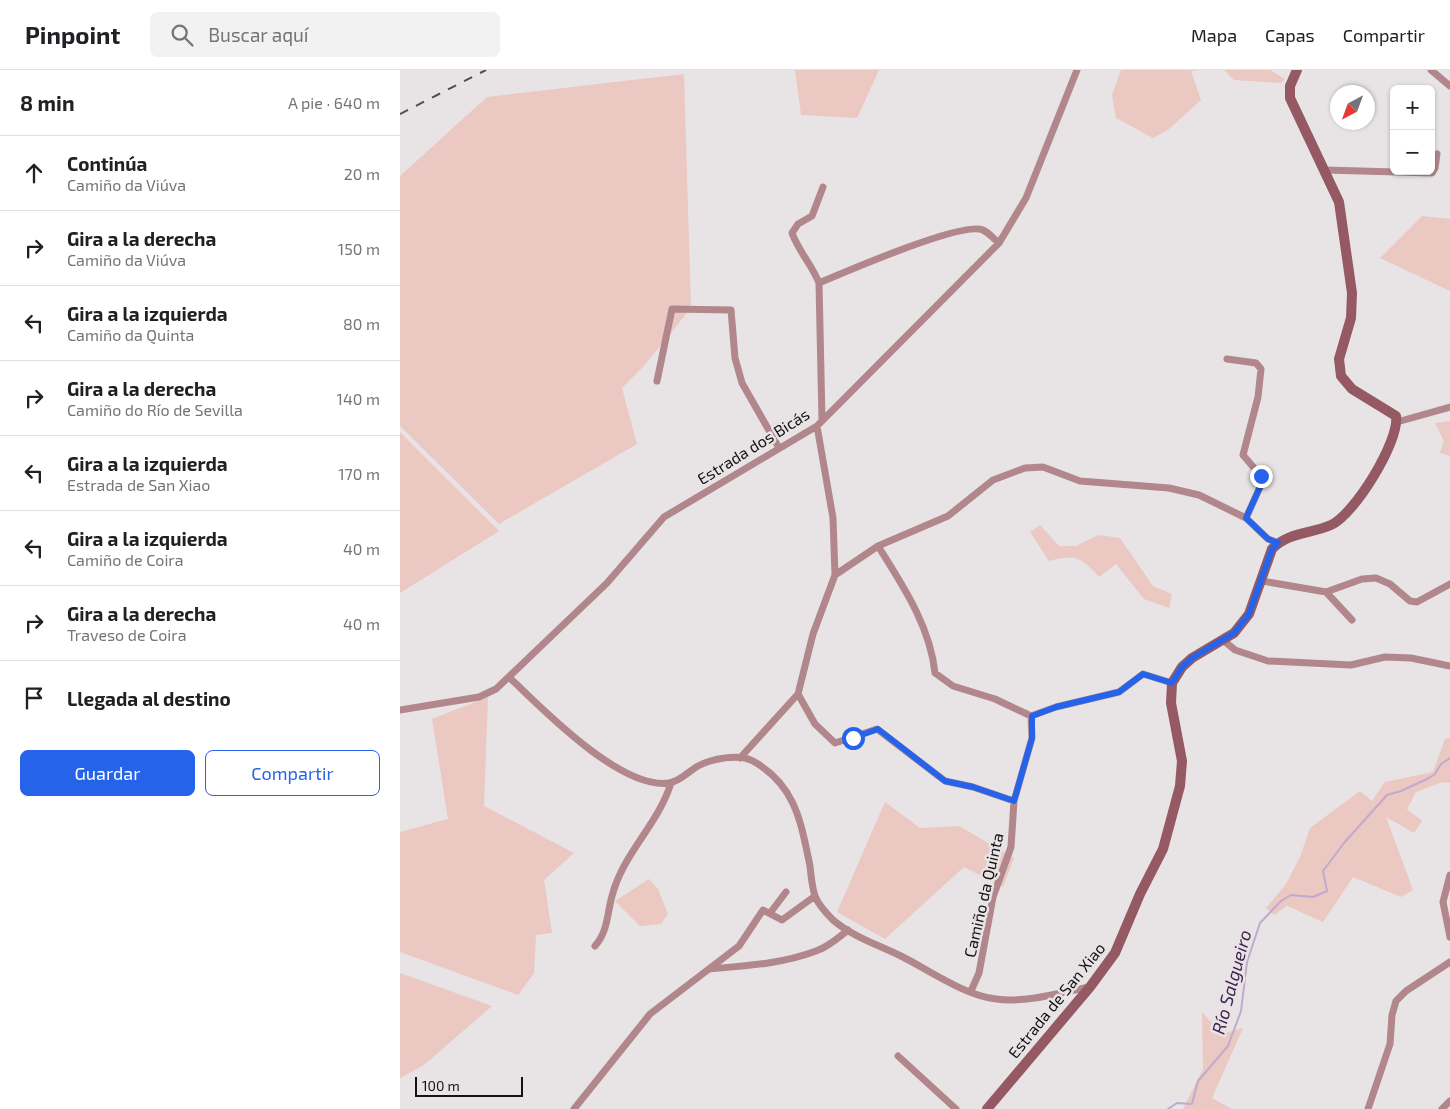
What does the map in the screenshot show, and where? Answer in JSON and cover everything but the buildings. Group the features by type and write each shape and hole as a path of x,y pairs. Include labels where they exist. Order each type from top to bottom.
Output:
{"street":[{"name":"Estrada dos Bicás","path":"400,710 479,697 496,689 607,583 664,517 820,423 999,242 1026,198 1077,70"},
{"path":"878,546 908,594 926,633 933,651 935,673 954,686 995,699 1032,716 1056,707 1119,692 1143,674 1172,683 1182,667 1192,658 1234,633 1249,614 1272,549 1278,543 1287,538 1332,525 1345,516 1388,450 1397,422 1396,416 1352,389 1341,376 1339,359 1351,318 1352,293 1339,202 1290,98 1290,86 1297,70"},
{"path":"1431,70 1450,86"},
{"path":"1325,170 1432,173 1435,168 1437,154"},
{"path":"740,758 798,694 813,634 835,575 833,518 820,423 818,283 814,269 796,245 792,233 798,224 812,216 823,187"},
{"path":"818,283 899,250 969,229 983,230 999,242"},
{"path":"658,381 672,309 731,310 736,358 742,383 779,448"},
{"path":"1228,359 1256,363 1261,369 1258,397 1243,455 1261,476 1260,487 1246,518"},
{"path":"1397,422 1450,408"},
{"path":"835,575 878,546 948,516 993,480 1025,468 1043,467 1080,481 1177,490 1200,495 1246,518 1268,539 1278,543"},
{"path":"1262,581 1326,592 1362,579 1376,578 1390,584 1410,601 1417,602 1450,584"},
{"path":"1326,592 1352,620"},
{"path":"1223,640 1235,650 1268,660 1351,665 1385,657 1412,658 1450,666"},
{"path":"509,677 545,712 613,767 657,784 671,783 699,765 727,758 752,760 789,794 800,816 815,896 834,920 848,930 948,983 994,999 1026,1000 1090,987"},
{"name":"Estrada de San Xiao","path":"987,1109 1090,987 1115,953 1140,894 1163,849 1180,786 1182,762 1171,703 1172,683"},
{"path":"798,694 815,724 835,743 878,729 945,781 973,787 1014,801"},
{"name":"Camiño da Quinta","path":"971,991 979,973 993,897 1011,848 1014,801 1032,738 1032,716"},
{"path":"595,946 603,937 612,895 628,855 666,801 671,783"},
{"path":"1450,875 1442,902 1450,937"},
{"path":"770,913 786,892"},
{"path":"574,1109 650,1014 739,946 763,910 782,920 815,896"},
{"path":"707,969 745,966 816,951 831,943 848,930"},
{"path":"1368,1109 1390,1044 1392,1014 1396,1001 1406,990 1450,962"},
{"path":"898,1056 956,1109"},
{"path":"1442,1109 1450,1101"}],"shaded area":[{"path":"795,70 879,70 857,118 801,115"},
{"path":"1121,70 1196,70 1191,71 1201,100 1169,129 1153,138 1116,118 1112,95"},
{"path":"1224,70 1270,70 1285,79 1281,83 1234,80"},
{"path":"684,74 691,308 643,367 622,388 637,444 499,524 400,426 400,176 487,97"},
{"path":"1422,216 1450,219 1450,291 1380,258"},
{"path":"1450,421 1450,456 1440,453 1444,441 1435,423"},
{"path":"400,432 499,531 400,593"},
{"path":"1040,525 1059,546 1076,546 1098,535 1120,538 1153,586 1172,594 1169,608 1144,599 1116,564 1099,577 1087,565 1077,559 1065,558 1049,561 1030,532"},
{"path":"488,697 484,806 574,853 544,880 552,933 536,935 534,973 518,995 400,952 400,832 448,819 432,719"},
{"path":"1450,738 1450,783 1442,782 1416,792 1407,809 1422,821 1414,833 1386,817 1413,890 1401,897 1353,877 1323,922 1287,906 1274,915 1266,908 1286,884 1300,857 1310,828 1360,791 1372,801 1385,782 1433,772 1445,739"},
{"path":"885,802 920,828 959,826 1014,858 1003,887 964,867 885,939 837,912"},
{"path":"649,879 658,889 668,914 661,924 640,926 615,901"},
{"path":"400,973 492,1006 424,1065 400,1078"},
{"path":"1202,1012 1222,1034 1243,1028 1212,1098 1232,1109 1183,1109 1203,1069"}],"waterway":[{"name":"Río Salgueiro","path":"1168,1109 1177,1103 1192,1104 1198,1081 1228,1046 1241,1011 1247,962 1260,923 1281,901 1291,895 1313,897 1327,891 1323,871 1344,843 1387,795 1427,779 1435,774 1441,764 1450,758"}],"railway":[{"path":"400,114 486,70"}],"route":[{"path":"853,738 878,729 945,781 973,787 1014,801 1032,738 1032,716 1056,707 1119,692 1143,674 1172,683 1182,667 1192,658 1234,633 1249,614 1272,549 1278,543 1268,539 1258,527 1246,518 1260,487 1261,476"}]}
